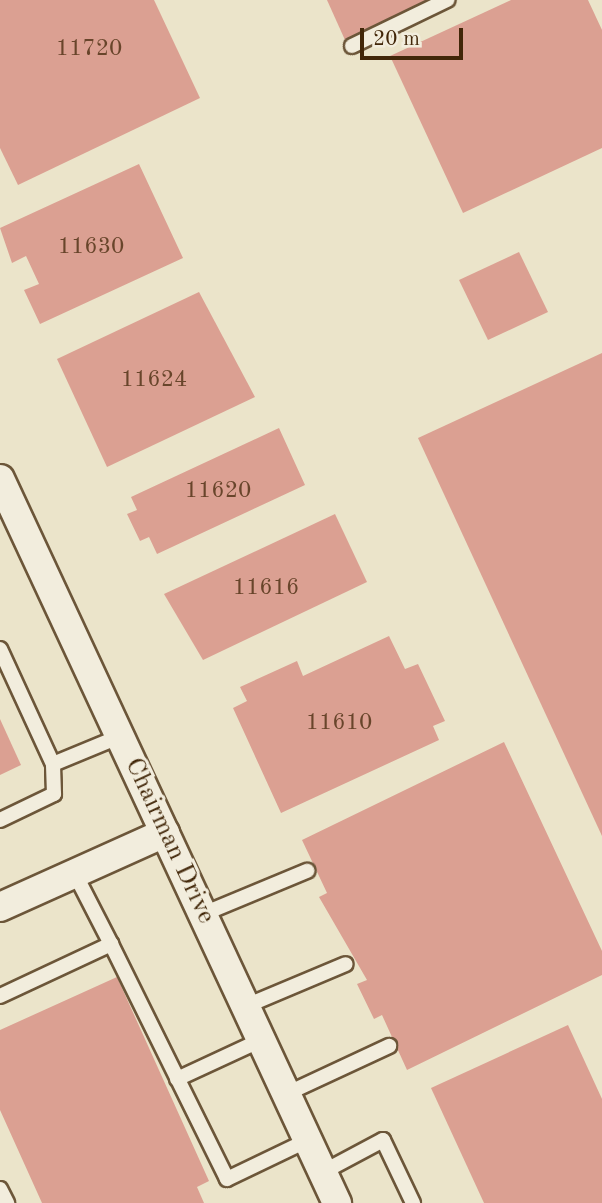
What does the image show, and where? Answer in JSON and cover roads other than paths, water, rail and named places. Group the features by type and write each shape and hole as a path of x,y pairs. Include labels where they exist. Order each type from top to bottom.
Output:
{"street":[{"name":"Chairman Drive","path":"0,480 337,1203"},
{"path":"0,907 165,833"}],"lane":[{"path":"352,46 447,0"},
{"path":"0,649 53,764 54,794 0,820"},
{"path":"53,764 121,736"},
{"path":"203,914 307,871"},
{"path":"74,872 227,1179 308,1140"},
{"path":"0,996 111,944"},
{"path":"246,1006 345,964"},
{"path":"177,1079 261,1040"},
{"path":"286,1094 388,1046"},
{"path":"323,1172 383,1140 413,1203"},
{"path":"0,1189 7,1203"}]}
